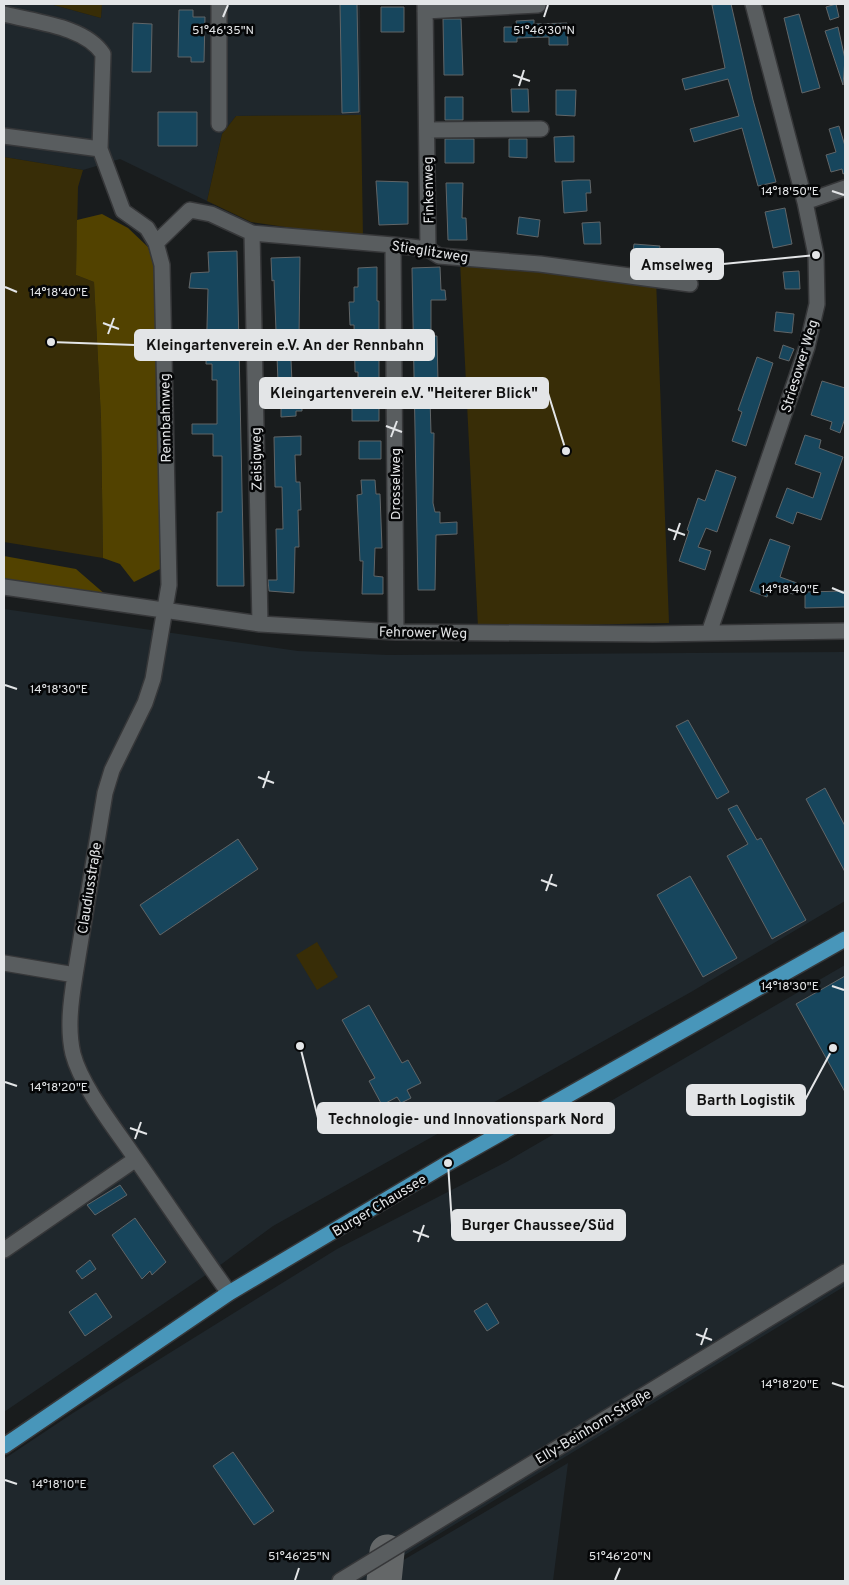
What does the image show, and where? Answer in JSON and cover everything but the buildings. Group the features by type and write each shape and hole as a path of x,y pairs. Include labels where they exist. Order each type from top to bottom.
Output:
{"main road":[{"name":"Burger Chaussee","path":"4,1446 229,1293 448,1163 845,939"}],"street":[{"path":"219,124 220,4"},
{"name":"Striesower Weg","path":"709,633 814,321 816,304 816,255 805,202 753,4"},
{"name":"Finkenweg","path":"428,249 425,7 538,5"},
{"name":"Rennbahnweg","path":"4,14 76,32 89,38 103,54 100,149 123,211 147,228 156,243 162,265 169,585 165,611"},
{"path":"427,130 541,128"},
{"path":"4,136 100,149"},
{"path":"805,202 845,188"},
{"name":"Stieglitzweg","path":"156,243 190,210 211,214 252,234 393,245 428,249 438,256 540,264 690,284"},
{"name":"Zeisigweg","path":"252,234 260,624"},
{"name":"Drosselweg","path":"393,245 396,632"},
{"name":"Fehrower Weg","path":"4,587 260,624 396,632 709,633 845,630"},
{"name":"Claudiusstraße","path":"165,611 153,679 141,710 116,762 105,793 75,975 71,1005 70,1036 81,1074 136,1159 229,1293"},
{"path":"4,963 75,975"},
{"path":"4,1250 136,1159"},
{"name":"Elly-Beinhorn-Straße","path":"340,1581 845,1272"}],"shaded area":[{"path":"4,4 50,4 101,18 102,4 360,4 361,115 236,116 222,134 207,201 120,159 83,170 4,157"},
{"path":"50,4 102,4 101,18"},
{"path":"361,115 363,238 251,222 207,201 222,134 236,116"},
{"path":"4,157 83,170 78,187 76,275 94,282 101,418 103,558 4,542"},
{"path":"102,214 128,228 148,247 154,265 164,567 134,582 120,564 103,558 101,418 94,282 76,275 77,220"},
{"path":"460,261 656,279 669,623 478,627"},
{"path":"4,556 76,569 106,595 4,580"},
{"path":"4,609 298,651 388,655 845,652 845,901 691,992 273,1226 219,1266 4,1412"},
{"path":"317,942 338,977 317,990 296,955"},
{"path":"845,965 845,1286 367,1578 367,1581 4,1581 4,1459 73,1413 337,1249 506,1162"},
{"path":"568,1463 553,1581 372,1581 373,1578"}],"taxiway":[{"path":"384,1581 387,1552"}],"place":[{"name":"Amselweg","path":"816,255"},
{"name":"Kleingartenverein e.V. An der Rennbahn","path":"51,342"},
{"name":"Kleingartenverein e.V. \"Heiterer Blick\"","path":"566,451"},
{"name":"Technologie- und Innovationspark Nord","path":"300,1046"},
{"name":"Barth Logistik","path":"833,1048"},
{"name":"Burger Chaussee/Süd","path":"448,1163"}]}
